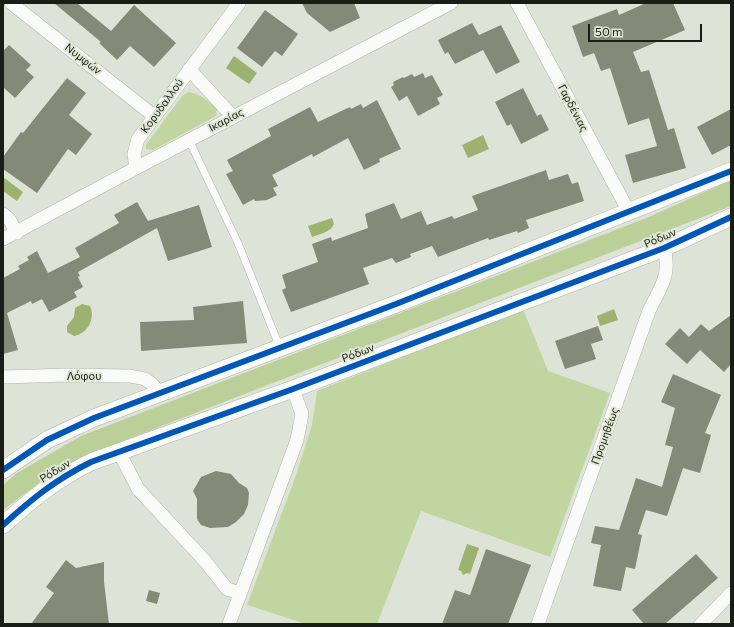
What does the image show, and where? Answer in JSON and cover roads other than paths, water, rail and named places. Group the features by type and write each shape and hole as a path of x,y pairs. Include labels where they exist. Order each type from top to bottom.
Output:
{"street":[{"name":"Νυμφών","path":"11,3 154,116"},
{"name":"Κορυδαλλού","path":"136,168 134,154 138,139 239,3"},
{"name":"Ικαρίας","path":"3,239 17,233 136,168 451,3"},
{"name":"Γαρδένιας","path":"517,3 629,212"},
{"name":"Κορυδαλλού","path":"189,69 233,117"},
{"path":"3,470 47,440 94,418 280,348 731,171"},
{"path":"3,214 9,219 17,233"},
{"name":"Ρόδων","path":"3,525 37,495 64,476 91,462 293,389 664,248 731,217"},
{"name":"Προμηθέως","path":"538,624 649,311 666,277 667,262 664,248"},
{"name":"Λόφου","path":"3,377 130,376 145,380 152,384 160,393"},
{"path":"229,624 297,440 302,414 293,389"},
{"path":"119,452 138,489 205,561 227,589 240,593"},
{"path":"701,624 731,593"}],"lane":[{"path":"189,140 238,243 280,348"}]}
